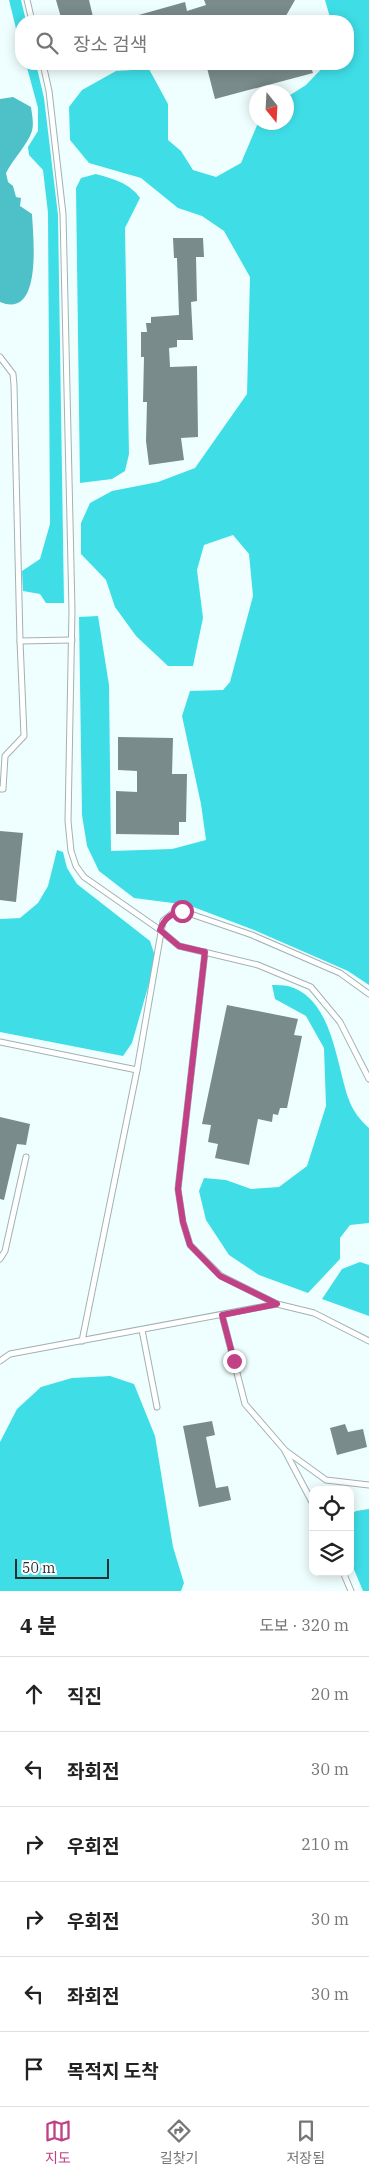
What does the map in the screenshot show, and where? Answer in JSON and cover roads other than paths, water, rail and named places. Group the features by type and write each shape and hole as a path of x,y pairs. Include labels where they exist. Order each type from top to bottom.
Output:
{"lane":[{"path":"27,0 31,15"},
{"path":"44,70 49,91 63,214 72,640 68,821 71,850 76,866 84,877 160,930 179,946 258,965 311,987 340,1022 369,1079"},
{"path":"0,357 13,374 14,385 24,736 6,756 3,789 0,789"},
{"path":"20,641 72,640"},
{"path":"82,1341 157,962 160,930 163,921 173,913 182,911 252,935 340,973 369,994"},
{"path":"205,952 178,1189 183,1222 190,1245 220,1276 277,1304 314,1313 369,1341"},
{"path":"0,1042 136,1070"},
{"path":"0,1258 5,1251 26,1157"},
{"path":"0,1361 10,1354 277,1304"},
{"path":"222,1315 245,1404 284,1449 326,1480 369,1485"},
{"path":"142,1330 157,1407"},
{"path":"284,1449 309,1496"},
{"path":"345,1576 351,1591"}]}
